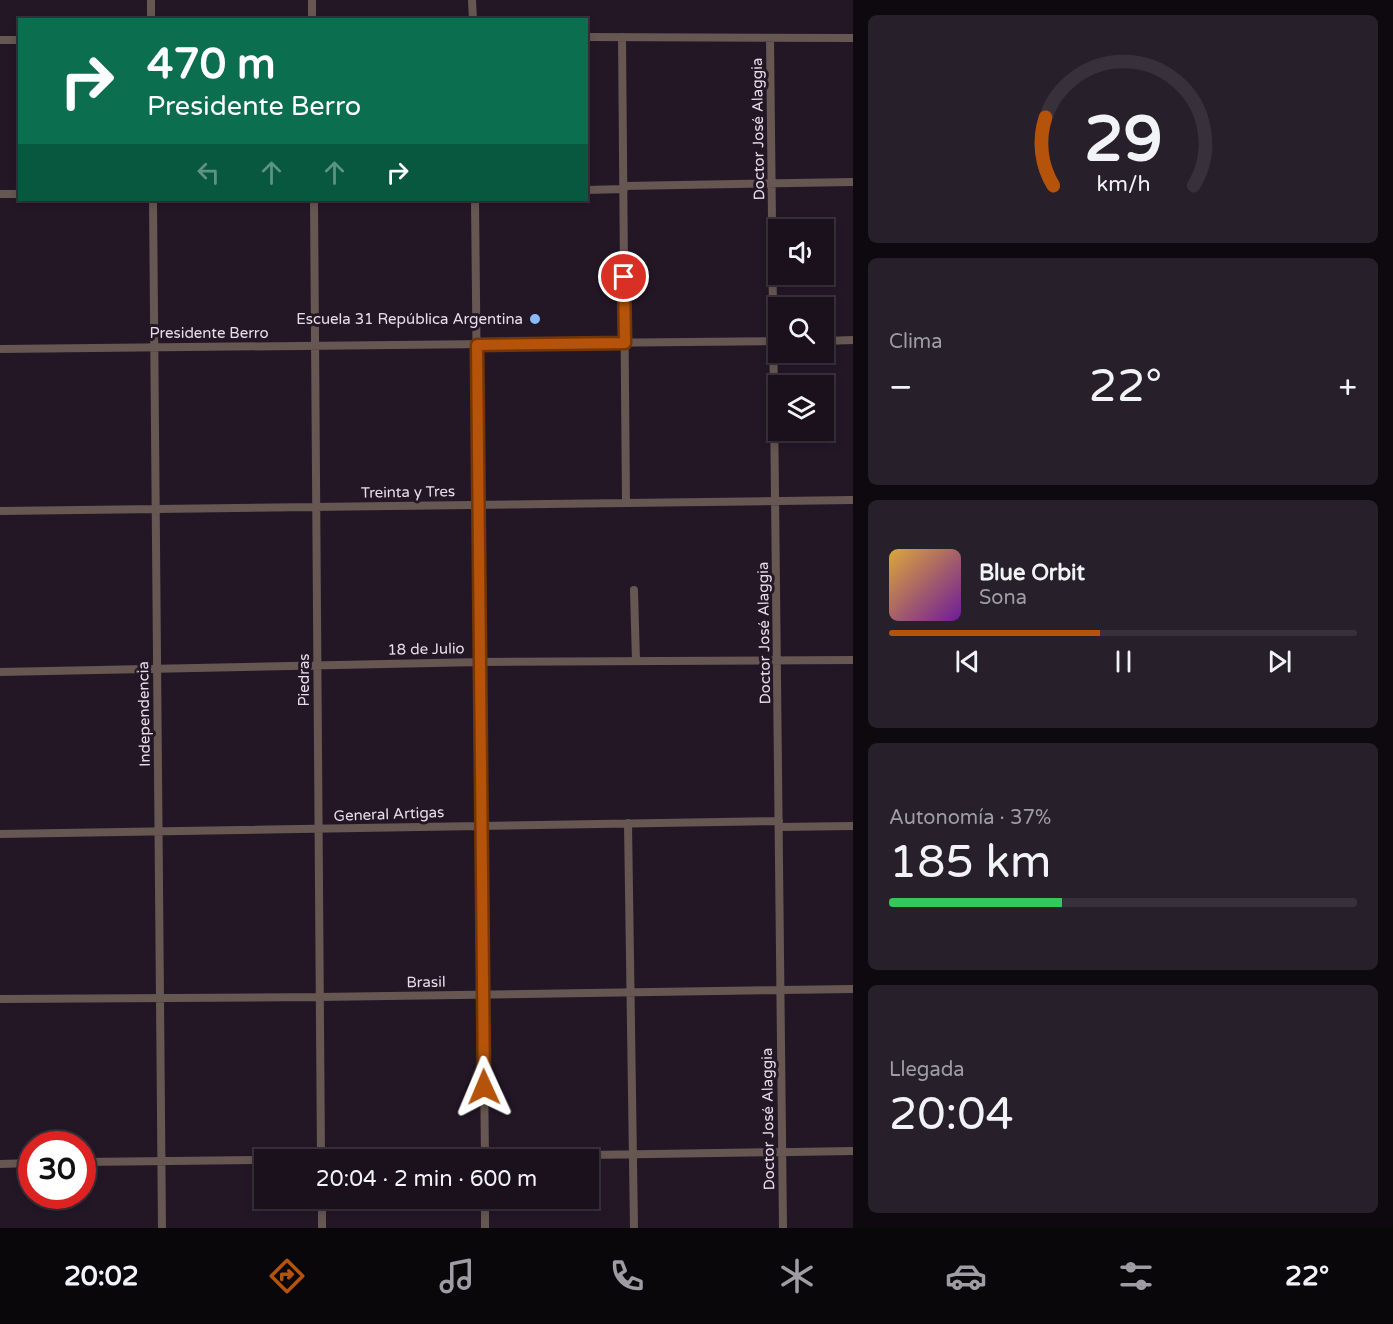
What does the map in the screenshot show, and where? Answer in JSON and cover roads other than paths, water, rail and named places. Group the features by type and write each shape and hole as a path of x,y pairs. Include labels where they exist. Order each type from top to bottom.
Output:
{"street":[{"path":"151,0 151,18"},
{"path":"312,0 312,18"},
{"path":"472,0 473,18"},
{"path":"622,36 626,503"},
{"path":"588,37 853,38"},
{"name":"Doctor José Alaggia","path":"770,38 775,297"},
{"path":"0,40 18,40"},
{"path":"588,190 853,182"},
{"path":"0,194 18,194"},
{"name":"Independencia","path":"153,201 162,1228"},
{"name":"Piedras","path":"314,201 321,1149"},
{"path":"475,201 485,1149"},
{"path":"834,340 853,340"},
{"name":"Presidente Berro","path":"0,349 768,341"},
{"name":"Doctor José Alaggia","path":"776,363 783,1228"},
{"name":"Treinta y Tres","path":"0,511 853,500"},
{"path":"634,590 636,661"},
{"name":"18 de Julio","path":"0,672 481,662 853,660"},
{"path":"628,823 634,1228"},
{"name":"General Artigas","path":"0,834 628,823 853,826"},
{"name":"Brasil","path":"0,999 853,989"},
{"path":"599,1156 853,1151"},
{"path":"96,1162 254,1160"},
{"path":"0,1164 18,1163"},
{"path":"322,1209 322,1228"},
{"path":"485,1209 486,1228"}],"place":[{"name":"Escuela 31 República Argentina","path":"535,319"}]}
